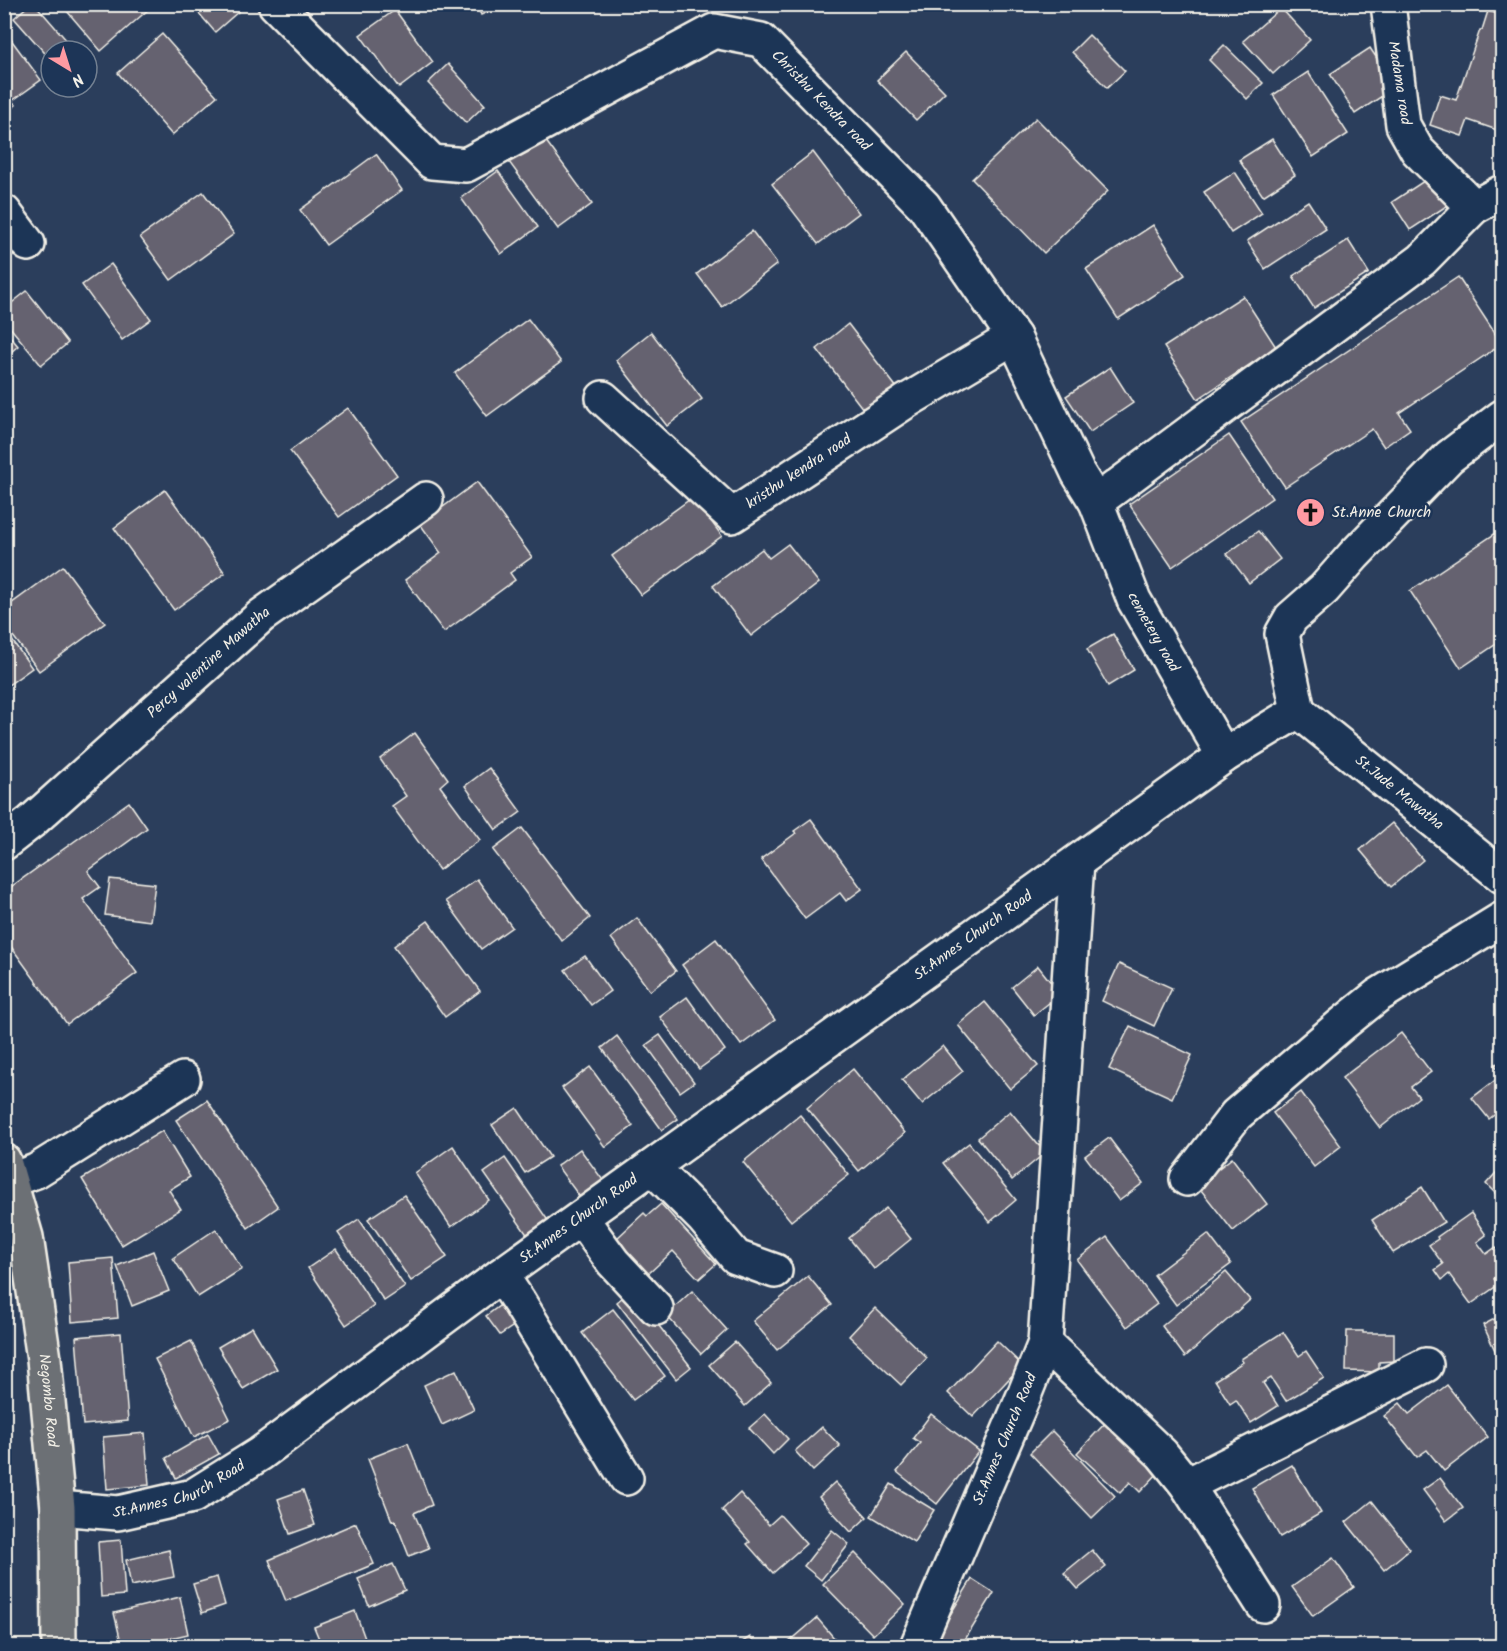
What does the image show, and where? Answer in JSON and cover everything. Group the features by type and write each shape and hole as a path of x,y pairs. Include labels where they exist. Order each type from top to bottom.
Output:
{"highway":[{"name":"Negombo Road","path":"8,1170 26,1237 41,1337 58,1508 59,1647"}],"street":[{"name":"Christhu Kendra road","path":"275,4 432,162 466,165 714,31 761,40 924,206 1014,337 1078,473 1096,502"},
{"name":"Madama road","path":"1388,4 1402,125 1417,150 1474,207"},
{"path":"1096,502 1422,260 1474,207 1503,192"},
{"path":"4,212 28,244"},
{"name":"kristhu kendra road","path":"603,398 732,516 904,402 1014,337"},
{"path":"1298,711 1282,634 1291,618 1324,589 1449,457 1503,417"},
{"name":"Percy valentine Mawatha","path":"4,843 31,822 261,616 426,499"},
{"name":"cemetery road","path":"1096,502 1134,600 1224,756"},
{"name":"St.Annes Church Road","path":"58,1508 118,1513 193,1496 260,1454 501,1275 1224,756 1298,711"},
{"name":"St.Jude Mawatha","path":"1298,711 1503,876"},
{"name":"St.Annes Church Road","path":"917,1647 1045,1343 1077,862"},
{"path":"1187,1179 1236,1115 1341,1025 1377,996 1503,918"},
{"path":"8,1170 36,1171 183,1079"},
{"path":"652,1167 703,1218 736,1257 776,1271"},
{"path":"580,1218 613,1262 656,1308"},
{"path":"501,1275 626,1478"},
{"path":"1045,1343 1162,1454 1187,1485 1263,1605"},
{"path":"1187,1485 1426,1365"}],"building":[{"path":"30,4 35,4 65,39 39,39 39,46 14,18"},
{"path":"61,4 145,4 149,9 101,51 99,39 91,39"},
{"path":"191,4 247,4 215,32"},
{"path":"476,4 505,4 481,15"},
{"path":"1281,8 1310,40 1273,74 1243,41"},
{"path":"395,10 433,62 399,88 360,35"},
{"path":"1488,11 1502,15 1502,115 1497,130 1468,120 1462,136 1430,125 1440,95 1456,100"},
{"path":"4,30 39,77 39,81 12,101 16,105 4,114"},
{"path":"162,34 217,96 172,135 118,73"},
{"path":"1089,35 1125,71 1107,88 1072,52"},
{"path":"1224,45 1263,83 1247,99 1209,60"},
{"path":"1370,48 1396,87 1355,114 1330,74"},
{"path":"906,52 945,92 916,120 877,80"},
{"path":"448,64 485,105 466,123 428,83"},
{"path":"1308,72 1348,134 1313,157 1273,95"},
{"path":"1036,118 1108,191 1044,253 972,179"},
{"path":"543,137 592,204 558,229 509,162"},
{"path":"1272,139 1295,175 1263,196 1239,160"},
{"path":"813,152 859,213 818,244 772,184"},
{"path":"376,154 402,190 326,245 300,210"},
{"path":"498,171 538,227 501,254 461,198"},
{"path":"1235,172 1262,213 1231,233 1204,192"},
{"path":"1433,175 1451,203 1410,230 1392,202"},
{"path":"203,192 234,234 171,280 140,237"},
{"path":"1308,201 1326,229 1265,269 1247,241"},
{"path":"1153,225 1185,275 1118,319 1086,269"},
{"path":"752,231 777,264 722,307 697,274"},
{"path":"1348,240 1369,273 1314,308 1293,276"},
{"path":"111,264 151,319 122,340 82,285"},
{"path":"1458,277 1502,344 1399,413 1410,429 1384,447 1372,429 1285,487 1241,422"},
{"path":"27,291 68,343 41,365 4,320 4,309"},
{"path":"1243,296 1276,347 1198,399 1164,347"},
{"path":"528,319 561,362 487,416 455,373"},
{"path":"848,324 897,388 866,413 817,349"},
{"path":"4,329 18,346 4,358"},
{"path":"651,332 702,399 667,426 616,360"},
{"path":"1110,367 1133,403 1090,432 1066,396"},
{"path":"348,408 397,475 339,517 290,451"},
{"path":"1229,435 1272,498 1172,567 1129,504"},
{"path":"477,482 532,557 510,573 515,580 444,632 405,580 441,553 420,524"},
{"path":"165,490 225,573 174,610 114,528"},
{"path":"693,497 722,536 641,595 612,556"},
{"path":"1502,529 1502,640 1461,668 1410,591"},
{"path":"1258,531 1280,559 1249,583 1227,554"},
{"path":"788,544 819,583 751,636 713,586 762,549 769,558"},
{"path":"63,566 105,623 39,671 4,624 4,609"},
{"path":"1113,634 1134,670 1108,686 1087,649"},
{"path":"11,639 32,668 4,688 4,644"},
{"path":"415,733 448,779 440,786 480,840 439,870 392,806 406,796 380,759"},
{"path":"489,768 521,812 496,830 465,786"},
{"path":"129,802 147,828 88,871 100,887 83,899 137,973 67,1024 4,937 4,892"},
{"path":"811,819 862,889 846,901 840,893 805,919 761,859"},
{"path":"1392,823 1423,860 1391,887 1360,850"},
{"path":"522,828 590,918 562,941 493,850"},
{"path":"110,879 155,884 150,921 105,915"},
{"path":"477,879 512,927 481,949 446,901"},
{"path":"637,918 676,971 650,991 611,938"},
{"path":"428,921 480,991 445,1017 394,946"},
{"path":"716,939 775,1020 741,1045 682,965"},
{"path":"585,956 610,991 591,1005 565,970"},
{"path":"1119,964 1172,988 1154,1026 1102,1001"},
{"path":"1038,966 1060,994 1034,1015 1012,987"},
{"path":"687,997 725,1050 699,1069 660,1017"},
{"path":"985,1002 1038,1066 1010,1089 958,1025"},
{"path":"1130,1026 1192,1055 1172,1098 1109,1069"},
{"path":"1401,1033 1431,1072 1411,1087 1419,1097 1380,1128 1342,1078"},
{"path":"660,1035 694,1082 680,1092 646,1045"},
{"path":"617,1036 678,1119 662,1130 602,1048"},
{"path":"943,1046 963,1071 922,1104 902,1080"},
{"path":"1502,1060 1502,1075 1495,1065"},
{"path":"590,1067 633,1126 605,1147 562,1088"},
{"path":"853,1069 905,1133 859,1171 807,1108"},
{"path":"1502,1075 1502,1109 1489,1119 1472,1098"},
{"path":"1301,1092 1341,1146 1314,1167 1273,1113"},
{"path":"207,1100 278,1207 248,1228 176,1120"},
{"path":"517,1108 550,1157 525,1173 492,1125"},
{"path":"1010,1111 1045,1153 1012,1180 978,1138"},
{"path":"800,1115 849,1175 791,1221 743,1162"},
{"path":"162,1131 190,1177 169,1190 181,1209 122,1245 82,1179"},
{"path":"1109,1138 1143,1183 1119,1201 1085,1156"},
{"path":"969,1143 1016,1200 990,1222 943,1163"},
{"path":"453,1146 489,1200 451,1227 415,1173"},
{"path":"580,1149 605,1183 582,1200 557,1166"},
{"path":"505,1158 549,1222 528,1236 484,1173"},
{"path":"1232,1158 1267,1204 1233,1231 1197,1185"},
{"path":"1502,1166 1502,1200 1486,1184"},
{"path":"1422,1187 1444,1222 1393,1253 1372,1220"},
{"path":"404,1195 447,1257 411,1281 368,1219"},
{"path":"661,1204 716,1264 699,1279 673,1251 648,1274 616,1239 644,1213 647,1216"},
{"path":"886,1208 911,1239 874,1269 849,1238"},
{"path":"1471,1213 1486,1235 1477,1242 1486,1254 1496,1247 1502,1255 1502,1272 1494,1279 1498,1285 1471,1304 1449,1274 1442,1280 1435,1270 1443,1264 1429,1245"},
{"path":"359,1219 405,1287 384,1301 338,1233"},
{"path":"216,1229 242,1269 198,1297 173,1258"},
{"path":"1208,1234 1231,1264 1176,1305 1154,1275"},
{"path":"1107,1237 1157,1304 1127,1327 1077,1260"},
{"path":"336,1249 374,1306 346,1325 308,1268"},
{"path":"153,1251 169,1291 132,1306 117,1266"},
{"path":"113,1258 118,1318 72,1322 68,1262"},
{"path":"1226,1272 1250,1300 1185,1357 1162,1326"},
{"path":"808,1276 832,1305 777,1350 753,1321"},
{"path":"631,1290 691,1367 676,1379 617,1302"},
{"path":"692,1291 727,1330 701,1354 666,1315"},
{"path":"507,1300 521,1321 500,1335 486,1316"},
{"path":"875,1308 927,1358 901,1385 849,1336"},
{"path":"613,1309 665,1376 633,1400 582,1333"},
{"path":"1502,1315 1502,1365 1483,1325"},
{"path":"252,1327 277,1369 243,1389 218,1347"},
{"path":"1347,1331 1394,1333 1394,1361 1379,1362 1379,1372 1346,1371"},
{"path":"1283,1332 1299,1356 1306,1351 1324,1378 1286,1401 1271,1378 1263,1383 1278,1406 1251,1423 1236,1400 1230,1404 1215,1380 1243,1362 1241,1359"},
{"path":"121,1333 128,1421 83,1425 76,1337"},
{"path":"191,1341 230,1419 194,1437 155,1359"},
{"path":"997,1341 1022,1365 973,1417 948,1393"},
{"path":"735,1342 771,1383 745,1406 709,1365"},
{"path":"456,1370 474,1410 442,1425 424,1385"},
{"path":"1447,1385 1488,1437 1444,1471 1427,1450 1417,1457 1384,1416 1400,1403 1409,1414"},
{"path":"765,1414 788,1439 773,1454 749,1428"},
{"path":"931,1414 979,1451 937,1504 897,1472 920,1443 913,1438"},
{"path":"1110,1418 1160,1471 1140,1492 1130,1482 1120,1493 1077,1453"},
{"path":"822,1427 840,1446 813,1471 795,1451"},
{"path":"1052,1431 1115,1496 1092,1518 1030,1453"},
{"path":"145,1433 149,1485 107,1489 103,1437"},
{"path":"208,1434 219,1454 176,1478 166,1458"},
{"path":"408,1443 432,1505 414,1513 429,1548 409,1556 395,1520 392,1521 368,1459"},
{"path":"1292,1465 1321,1513 1280,1537 1252,1488"},
{"path":"1440,1478 1463,1508 1446,1521 1423,1490"},
{"path":"835,1482 867,1517 851,1532 819,1497"},
{"path":"891,1484 934,1510 914,1542 871,1516"},
{"path":"303,1490 315,1525 290,1534 278,1499"},
{"path":"740,1493 769,1525 780,1515 806,1544 773,1573 747,1544 750,1542 722,1510"},
{"path":"1372,1501 1410,1549 1384,1570 1346,1522"},
{"path":"356,1523 374,1564 286,1601 269,1560"},
{"path":"832,1530 849,1544 821,1580 804,1566"},
{"path":"121,1540 125,1595 101,1597 98,1542"},
{"path":"169,1550 174,1577 131,1586 126,1560"},
{"path":"1092,1550 1106,1567 1078,1589 1064,1573"},
{"path":"855,1553 905,1604 873,1635 823,1584"},
{"path":"1333,1558 1354,1587 1313,1616 1292,1587"},
{"path":"393,1564 405,1590 369,1606 358,1579"},
{"path":"217,1577 225,1605 202,1613 193,1584"},
{"path":"972,1579 994,1593 961,1646 932,1644"},
{"path":"180,1597 188,1634 136,1646 122,1646 114,1613"},
{"path":"355,1611 367,1644 322,1646 314,1627"},
{"path":"817,1618 841,1646 793,1646 789,1642"},
{"path":"750,1637 756,1646 736,1646"}],"place":[{"name":"St.Anne Church","path":"1311,513"}]}
